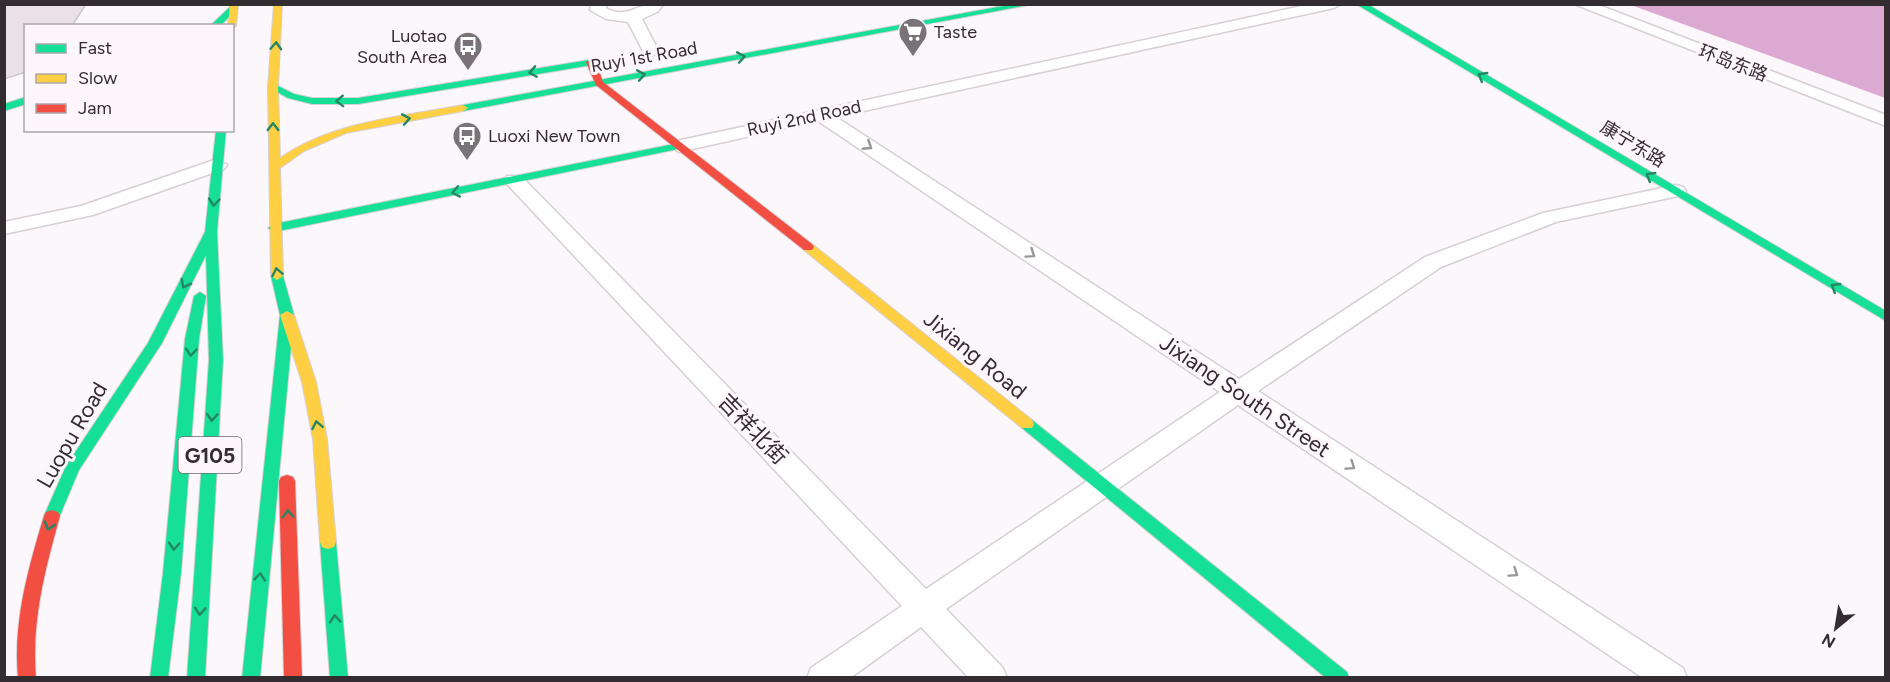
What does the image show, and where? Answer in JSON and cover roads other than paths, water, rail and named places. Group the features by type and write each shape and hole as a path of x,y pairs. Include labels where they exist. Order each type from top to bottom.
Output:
{"main road":[{"name":"G105","path":"251,678 287,315 275,268 273,87 278,4"},
{"name":"Ruyi 1st Road","path":"274,167 300,149 343,130 1030,4"},
{"name":"康宁东路","path":"1360,4 1886,317"},
{"path":"216,24 234,6"},
{"path":"232,24 234,6"},
{"name":"Ruyi 1st Road","path":"273,87 291,96 312,101 358,101 596,62 599,83"},
{"name":"Jixiang Road","path":"599,83 1340,678"},
{"path":"4,108 24,101"},
{"path":"4,120 24,114"},
{"name":"Luopu Road","path":"196,678 216,360 211,232 221,132"},
{"name":"Ruyi 2nd Road","path":"274,228 679,146"},
{"path":"159,678 172,573 192,339 211,232"},
{"name":"Luopu Road","path":"27,678 24,661 36,569 58,495 91,438 155,342 211,232"},
{"path":"287,315 287,467 293,678"},
{"path":"287,315 309,382 320,439 339,678"}],"street":[{"path":"599,4 598,10 602,14 633,16 652,10 657,4"},
{"name":"Ruyi 2nd Road","path":"679,146 1334,4"},
{"name":"环岛东路","path":"1581,4 1886,120"},
{"path":"633,16 651,52"},
{"name":"Jixiang South Street","path":"819,114 1671,678"},
{"path":"4,228 86,212 217,165"},
{"name":"吉祥北街","path":"514,180 991,678"},
{"path":"823,678 1101,484 1433,262 1550,217 1676,191"}],"place":[{"name":"Taste","path":"913,58"},
{"name":"Luotao South Area","path":"468,72"},
{"name":"Luoxi New Town","path":"467,162"}]}
